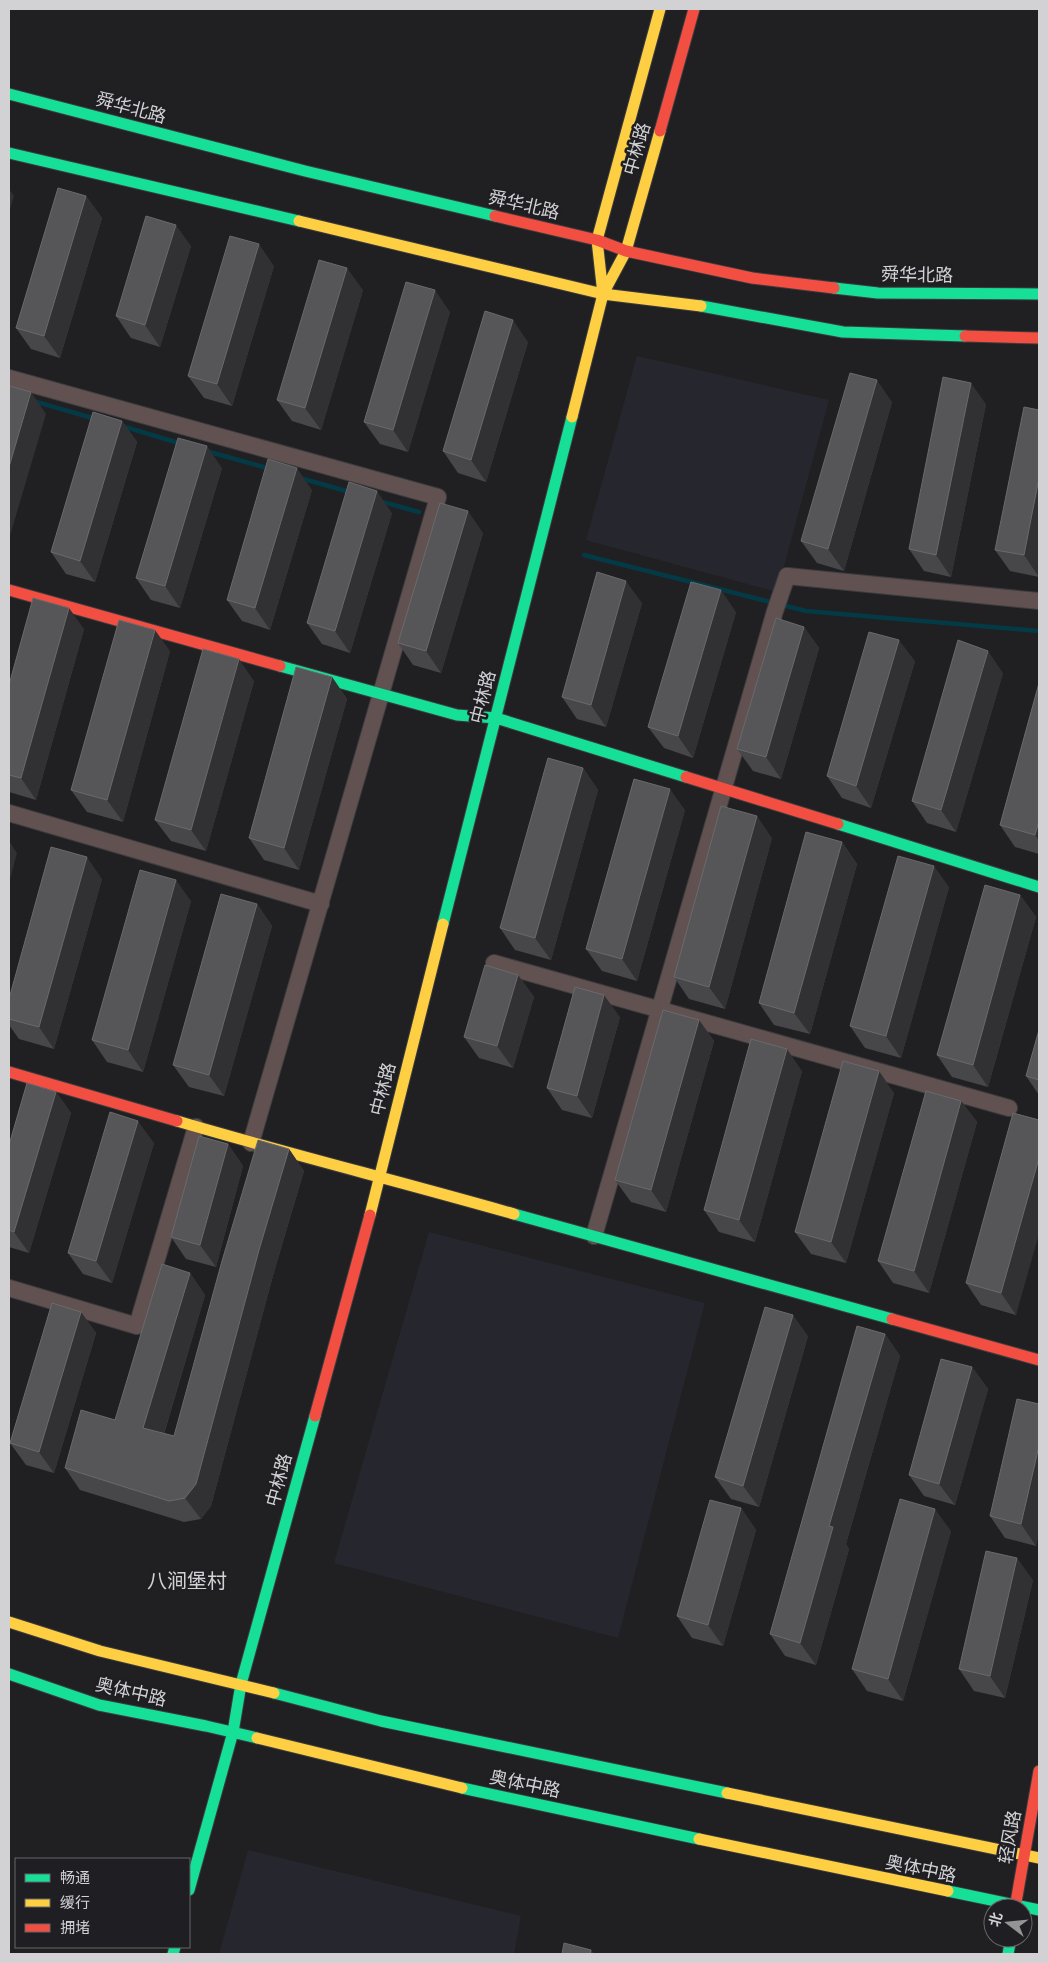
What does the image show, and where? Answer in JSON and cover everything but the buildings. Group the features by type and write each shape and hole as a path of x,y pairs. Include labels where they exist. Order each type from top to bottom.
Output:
{"main road":[{"name":"中林路","path":"603,294 597,240 660,9"},
{"name":"中林路","path":"190,1886 233,1732 241,1684 366,1232 378,1177 603,294 626,252 694,9"},
{"name":"舜华北路","path":"9,94 305,171 597,240 626,252 752,278 878,293 1039,294"},
{"path":"9,154 538,277 603,294 719,308 843,332 1039,338"},
{"path":"9,590 457,714 496,718 1039,887"},
{"path":"9,1072 251,1143 1039,1360"},
{"name":"奥体中路","path":"9,1622 100,1651 241,1684 381,1721 1039,1858"},
{"name":"奥体中路","path":"9,1674 99,1705 233,1732 487,1794 983,1900"},
{"name":"轻风路","path":"1017,1898 1039,1771"}],"street":[{"path":"9,378 438,497 251,1143"},
{"path":"594,1236 777,604 787,576 1039,601"},
{"path":"9,813 321,904"},
{"path":"494,963 1008,1108"},
{"path":"9,1288 137,1326 196,1127"}],"shaded area":[{"path":"637,356 829,400 777,592 586,540"},
{"path":"429,1232 705,1303 618,1638 334,1563"},
{"path":"248,1850 521,1916 514,1954 219,1954"}],"waterway":[{"path":"33,401 96,419"},
{"path":"122,426 182,444"},
{"path":"206,451 271,469"},
{"path":"300,478 350,492"},
{"path":"379,501 419,512"},
{"path":"584,555 806,611 1039,631"}],"traffic: fast":[{"path":"9,94 305,171 495,216"},
{"path":"9,153 299,221"},
{"path":"834,288 878,293 1039,294"},
{"path":"701,306 843,332 965,336"},
{"path":"443,924 572,417"},
{"path":"280,666 457,715 496,718 686,777"},
{"path":"838,824 1039,887"},
{"path":"514,1214 892,1319"},
{"path":"190,1886 233,1732 241,1684 315,1416"},
{"path":"9,1674 99,1705 257,1738"},
{"path":"274,1693 381,1721 727,1793"},
{"path":"462,1788 699,1839"},
{"path":"948,1891 1039,1910"},
{"path":"173,1954 175,1948"},
{"path":"1008,1954 1009,1948"}],"traffic: slow":[{"path":"603,294 597,240 660,9"},
{"path":"572,417 603,294 626,251 660,131"},
{"path":"299,221 603,294 701,306"},
{"path":"370,1215 443,924"},
{"path":"177,1121 514,1214"},
{"path":"9,1622 100,1651 274,1693"},
{"path":"257,1738 462,1788"},
{"path":"727,1793 1039,1858"},
{"path":"699,1839 948,1891"}],"traffic: jam":[{"path":"660,131 694,9"},
{"path":"495,216 597,240 626,251 752,278 834,288"},
{"path":"965,336 1039,338"},
{"path":"9,590 280,666"},
{"path":"686,777 838,824"},
{"path":"9,1072 177,1121"},
{"path":"315,1416 370,1215"},
{"path":"892,1319 1039,1360"},
{"path":"1017,1898 1039,1771"}],"district":[{"name":"八涧堡村","path":"187,1581"}]}
